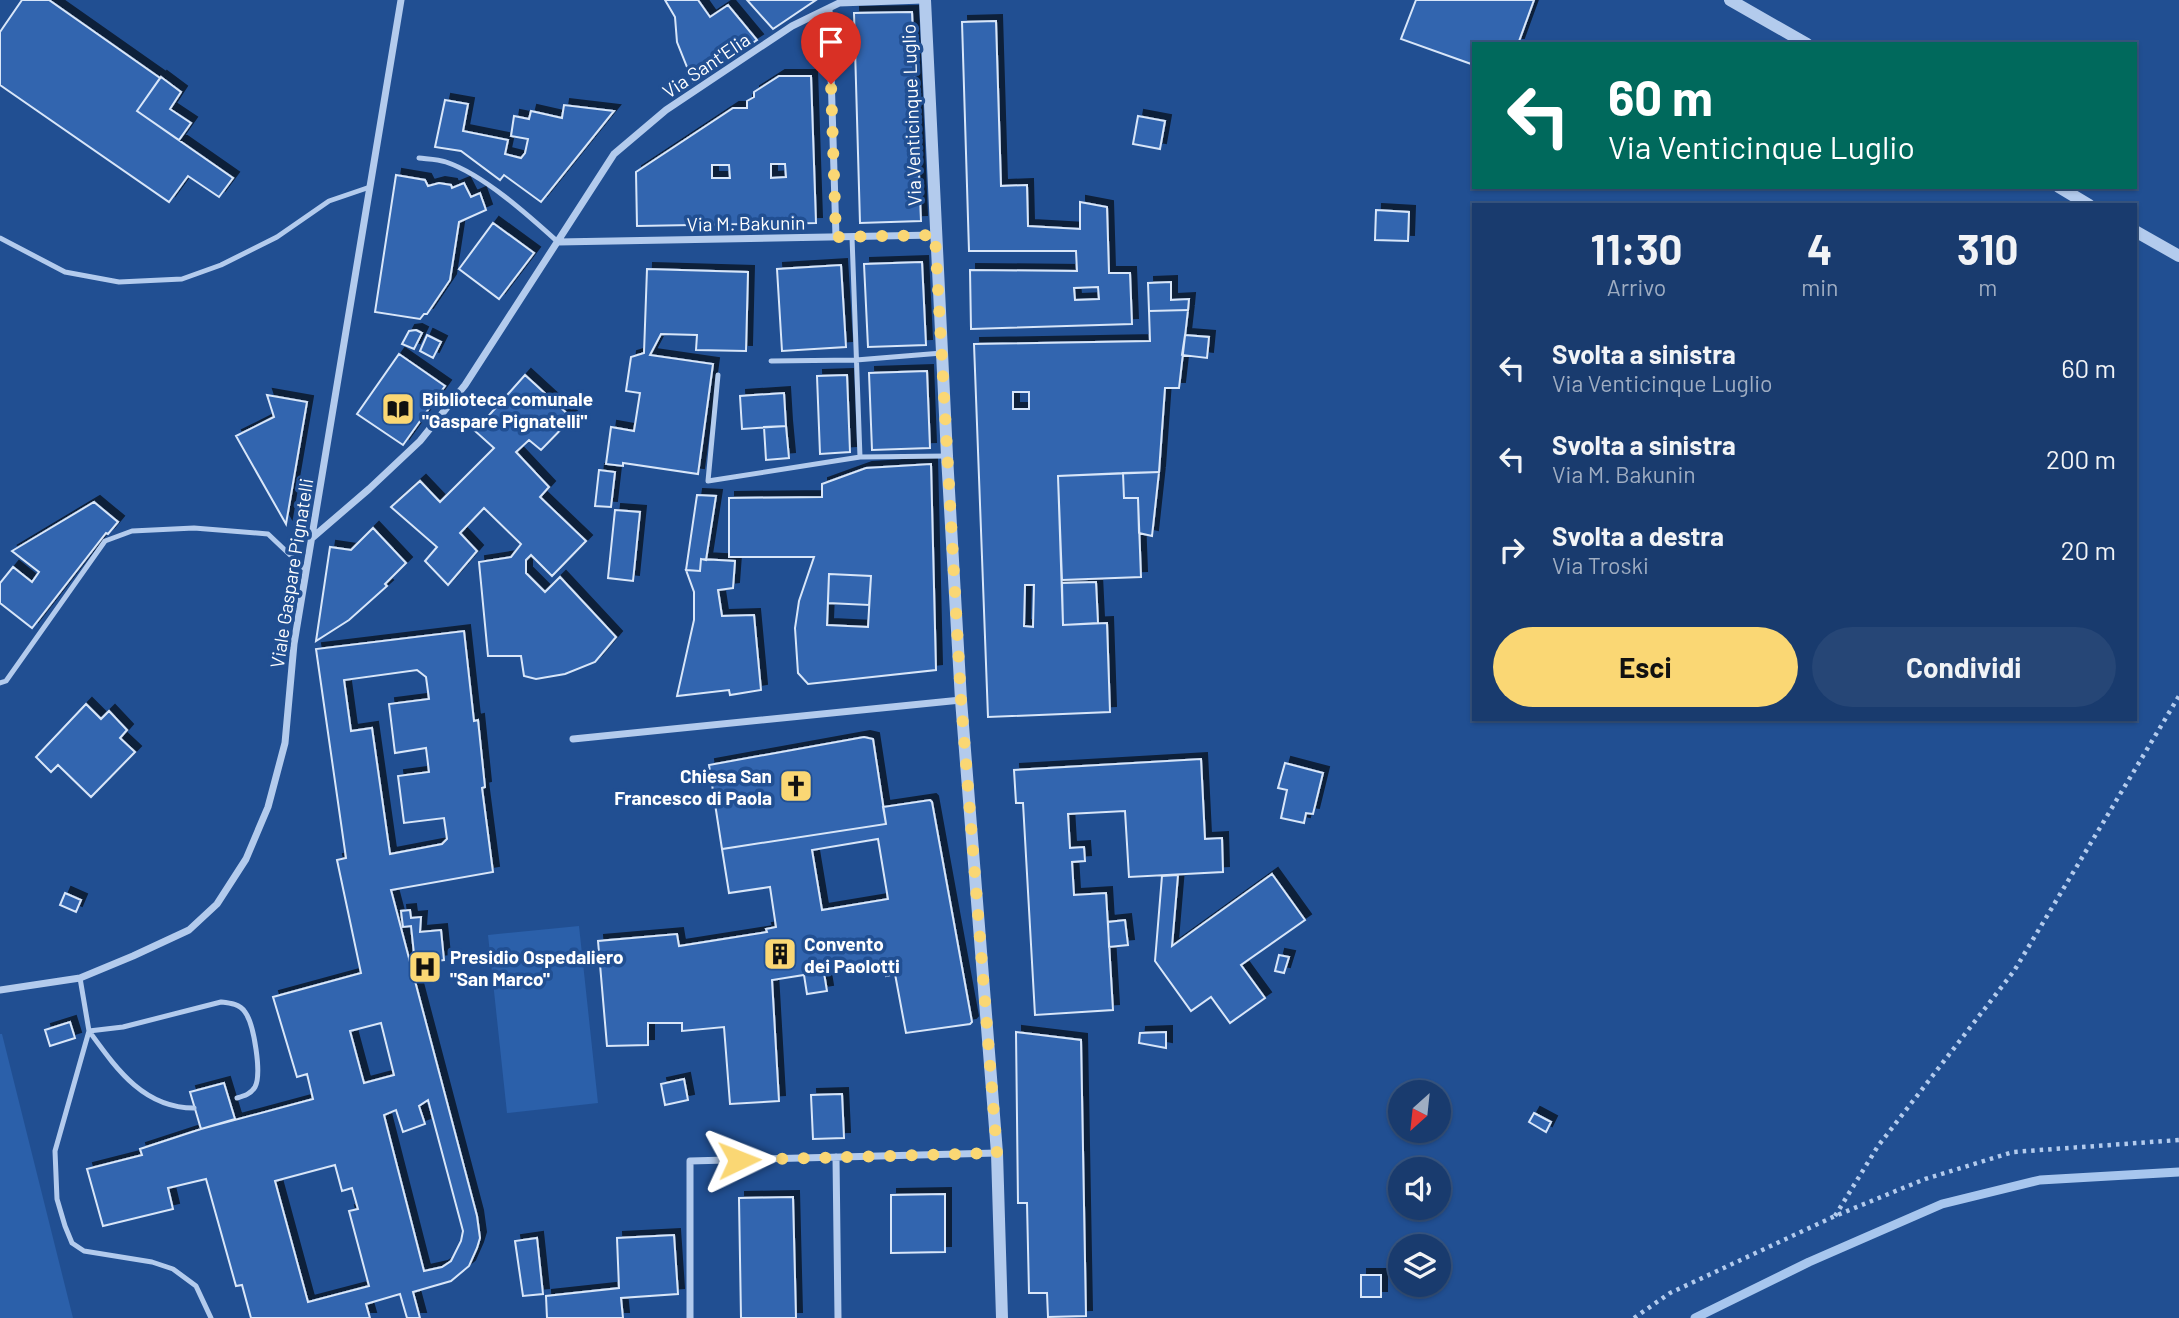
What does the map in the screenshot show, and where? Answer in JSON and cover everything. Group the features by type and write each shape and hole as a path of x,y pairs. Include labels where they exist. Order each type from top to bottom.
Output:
{"street":[{"name":"Viale Gaspare Pignatelli","path":"0,990 80,978 189,930 217,904 246,859 268,807 285,743 294,643 401,0"},
{"name":"Via Sant'Elia","path":"312,538 420,441 465,385 614,154 666,110 792,26 839,3 924,0"},
{"name":"Via Venticinque Luglio","path":"924,0 961,700 997,1153 1002,1318"},
{"path":"1730,0 1804,42"},
{"path":"829,8 836,237"},
{"path":"2062,189 2086,203"},
{"path":"2137,232 2179,256"},
{"name":"Via M. Bakunin","path":"558,242 935,235"},
{"path":"573,739 961,700"},
{"path":"690,1318 690,1161 997,1153"},
{"path":"836,1157 838,1318"}],"lane":[{"path":"419,158 445,161 465,171 497,191 558,242"},
{"path":"0,238 65,272 119,282 182,279 221,265 276,237 329,201 370,187"},
{"path":"852,237 860,457"},
{"path":"771,361 856,360 942,353"},
{"path":"718,375 708,481 860,457 947,456"},
{"path":"0,683 6,681 20,663 105,541 132,531 194,528 268,534 306,570"},
{"path":"80,978 89,1031 55,1150 57,1199 72,1242 84,1251 152,1262 173,1269 196,1286 212,1318"},
{"path":"89,1031 123,1027 221,1002 234,1003 244,1010 250,1021 258,1071 256,1085 249,1094 237,1098"},
{"path":"89,1031 126,1079 142,1092 162,1102 194,1108"}],"path":[{"path":"1835,1216 1878,1146 2014,971 2179,696"},
{"path":"1634,1318 1670,1293 1835,1216 1926,1179 2013,1152 2179,1140"}],"shaded area":[{"path":"579,926 598,1103 507,1113 488,935"},
{"path":"2,1034 73,1318 0,1318"}],"building":[{"path":"22,0 49,0 160,78 137,111 233,178 219,197 188,176 169,202 0,85 0,32"},
{"path":"665,0 698,0 710,17 728,5 757,40 693,82 677,42 675,17"},
{"path":"747,0 816,0 773,29"},
{"path":"1416,0 1534,0 1519,42 1472,42 1472,64 1401,39"},
{"path":"912,12 921,221 860,223 854,13"},
{"path":"996,21 1001,186 1027,185 1028,226 1080,229 1080,202 1107,207 1109,273 1130,273 1132,324 971,329 970,270 1077,271 1076,251 969,251 962,22","holes":["1098,287 1099,299 1075,300 1074,288"]},
{"path":"779,76 811,76 816,223 637,226 636,172 733,108 747,108 747,101 754,97 754,92","holes":["771,164 785,164 786,177 771,178","712,165 729,165 730,178 712,178"]},
{"path":"161,77 181,92 170,109 191,123 179,140 137,111"},
{"path":"445,100 468,104 463,131 508,140 505,154 521,158 528,139 511,136 514,116 529,119 531,111 562,118 564,105 614,111 541,202 504,175 500,180 461,151 435,147"},
{"path":"1138,116 1165,121 1160,149 1133,144"},
{"path":"396,175 425,180 428,186 439,183 451,185 452,188 464,183 471,197 480,193 486,210 459,222 450,280 427,314 420,319 375,312"},
{"path":"1376,210 1409,212 1408,241 1375,240"},
{"path":"493,223 534,253 499,299 459,269"},
{"path":"922,262 926,345 868,347 864,264"},
{"path":"841,265 846,347 782,351 777,269"},
{"path":"647,269 748,272 746,351 696,350 697,335 661,334 650,355 713,364 698,474 623,463 623,466 606,464 611,427 634,431 640,393 626,391 631,357 644,353"},
{"path":"1171,282 1171,300 1189,299 1188,310 1149,311 1148,283"},
{"path":"1188,310 1179,388 1165,388 1159,472 1058,476 1063,625 1107,623 1110,712 988,717 974,344 1150,341 1149,311","holes":["1013,392 1029,392 1029,409 1013,409","1025,585 1034,585 1033,627 1024,626"]},
{"path":"409,331 422,333 414,349 402,344"},
{"path":"427,335 441,342 433,358 420,351"},
{"path":"1185,335 1209,337 1207,358 1182,355"},
{"path":"399,354 445,386 403,445 357,414"},
{"path":"927,371 930,448 872,450 869,373"},
{"path":"525,375 572,418 541,450 529,440 516,452 549,487 540,497 586,541 552,576 531,555 526,560 526,573 545,592 560,577 616,637 595,662 565,674 536,679 524,676 521,656 488,656 479,562 511,557 521,544 484,508 460,533 477,551 448,585 425,561 437,547 391,507 420,481 440,502 494,448 475,431"},
{"path":"847,375 850,452 820,454 817,376"},
{"path":"784,393 786,426 742,429 740,396"},
{"path":"267,395 307,402 286,524 236,436 274,417"},
{"path":"786,426 789,458 766,460 764,427"},
{"path":"931,464 936,670 808,684 798,673 795,628 799,601 814,557 729,557 729,498 822,497 822,484 866,468","holes":["829,574 871,576 868,627 827,625"]},
{"path":"599,470 615,472 611,507 595,506"},
{"path":"1159,472 1152,536 1139,533 1138,498 1124,498 1123,473"},
{"path":"1123,473 1124,498 1138,498 1141,577 1062,580 1058,476"},
{"path":"697,495 716,496 706,560 701,559 700,571 686,570"},
{"path":"94,502 118,522 106,533 32,628 0,603 0,583 13,567 32,582 39,572 12,551"},
{"path":"615,510 640,512 633,581 608,578"},
{"path":"373,528 406,563 385,584 387,586 349,620 316,641 330,547 351,550"},
{"path":"701,559 735,561 733,588 718,590 722,616 754,615 761,690 730,695 729,690 677,696 694,620 694,592 686,570 700,571"},
{"path":"829,574 871,576 869,605 828,603"},
{"path":"1096,582 1098,623 1063,625 1062,583"},
{"path":"464,631 474,721 478,720 485,787 482,788 493,872 391,890 477,1216 480,1238 469,1266 451,1281 413,1292 420,1318 407,1318 400,1294 366,1304 370,1318 251,1318 242,1285 236,1286 206,1179 168,1188 173,1209 103,1226 87,1169 142,1155 140,1149 201,1129 313,1099 307,1074 297,1077 273,997 361,973 337,860 346,858 316,649","holes":["417,670 426,677 429,699 389,704 395,753 426,748 429,772 398,776 404,823 444,818 447,839 442,844 390,854 372,728 351,731 344,680","381,1023 394,1075 364,1083 350,1031","428,1100 463,1231 451,1261 442,1267 424,1271 384,1115 396,1110 403,1132 425,1124 419,1106","335,1165 342,1191 352,1188 358,1209 349,1211 369,1286 308,1302 275,1181"]},
{"path":"86,704 101,719 109,711 127,730 120,738 135,752 91,797 58,765 51,772 36,757"},
{"name":"Chiesa San Francesco di Paola","path":"864,737 873,739 886,824 722,849 709,765"},
{"path":"1201,759 1205,839 1222,838 1223,872 1129,877 1125,811 1068,814 1070,848 1084,847 1085,861 1072,862 1074,895 1106,893 1113,1010 1035,1015 1023,803 1016,803 1014,770"},
{"path":"1285,763 1323,773 1313,814 1306,813 1304,823 1281,818 1287,790 1278,788"},
{"name":"Convento dei Paolotti","path":"930,800 932,802 972,1022 970,1024 906,1033 895,974 886,976 884,963 824,973 827,991 807,994 804,975 772,980 779,1101 730,1104 724,1027 682,1031 682,1023 648,1023 648,1045 607,1046 598,941 677,934 679,946 767,932 766,929 776,927 770,887 729,893 722,849 886,824 883,807","holes":["878,839 888,899 822,910 812,850"]},
{"path":"1272,874 1305,920 1241,965 1265,998 1230,1023 1211,997 1191,1011 1155,961 1162,876 1178,875 1172,946"},
{"path":"65,893 81,900 76,912 60,905"},
{"path":"410,910 411,918 421,917 420,932 441,930 444,960 415,963 411,926 403,927 401,911"},
{"path":"1125,920 1128,945 1109,947 1108,922"},
{"path":"1279,955 1289,957 1284,973 1275,971"},
{"path":"70,1022 75,1038 50,1046 45,1030"},
{"path":"1016,1032 1081,1040 1086,1316 1048,1317 1047,1293 1029,1293 1027,1203 1018,1203"},
{"path":"1166,1032 1166,1048 1139,1043 1140,1033"},
{"path":"684,1079 688,1100 665,1105 661,1084"},
{"path":"224,1083 235,1119 201,1129 190,1092"},
{"path":"842,1094 844,1138 813,1139 811,1095"},
{"path":"1534,1113 1551,1122 1546,1132 1529,1122"},
{"path":"945,1194 945,1252 891,1253 891,1195"},
{"path":"793,1197 796,1318 741,1318 739,1198"},
{"path":"674,1235 678,1294 621,1298 623,1318 547,1318 546,1296 619,1288 617,1238"},
{"path":"537,1238 543,1294 523,1296 515,1241"},
{"path":"1361,1275 1381,1275 1381,1297 1361,1297"}],"waterway":[{"path":"1695,1318 1809,1262 1942,1204 2040,1180 2179,1172"}],"place":[{"name":"Biblioteca comunale \"Gaspare Pignatelli\"","path":"398,409"},
{"name":"Chiesa San Francesco di Paola","path":"796,786"},
{"name":"Convento dei Paolotti","path":"780,954"},
{"name":"Presidio Ospedaliero \"San Marco\"","path":"425,967"}],"route":[{"path":"739,1160 997,1153 961,700 935,235 836,237 831,84"}]}
